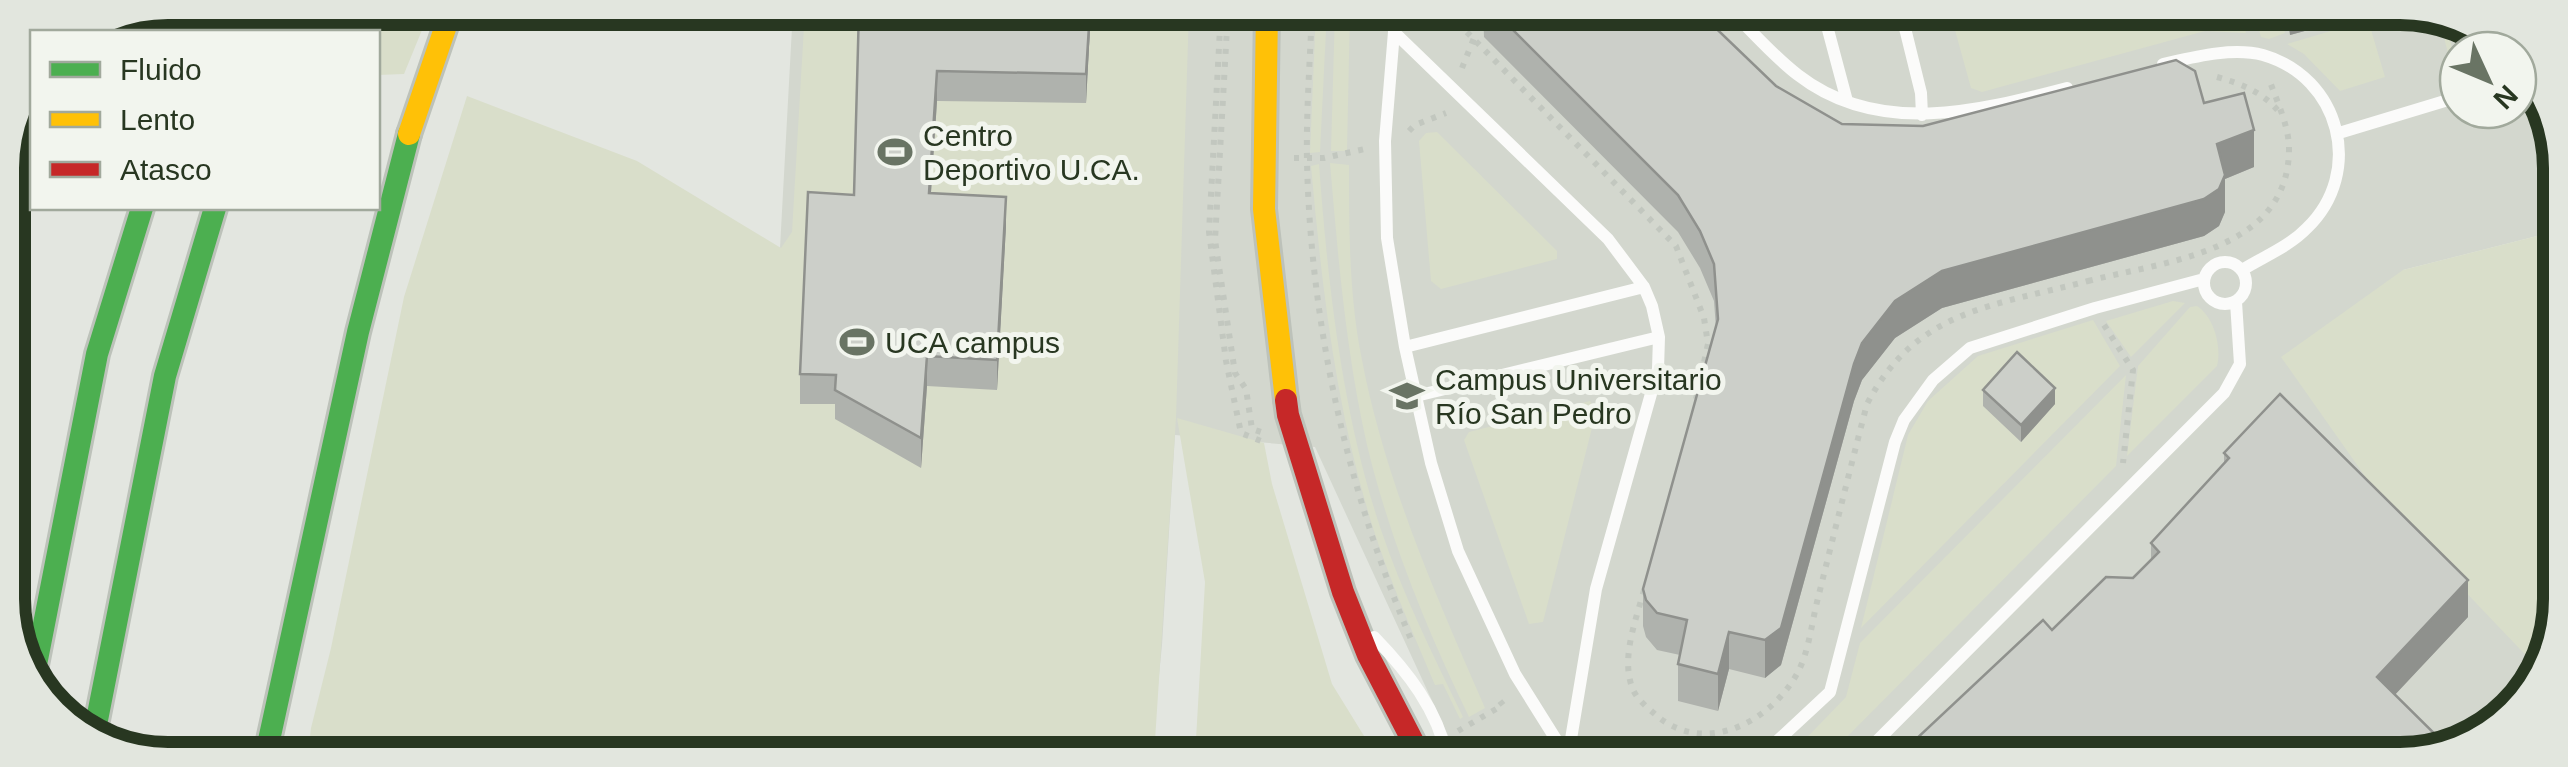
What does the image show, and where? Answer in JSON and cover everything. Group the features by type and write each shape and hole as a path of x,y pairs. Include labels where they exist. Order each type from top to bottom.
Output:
{"main road":[{"path":"268,742 370,276 413,122 446,25"},
{"path":"1268,25 1264,209 1288,415 1352,615 1412,742"},
{"path":"38,656 97,354 141,210"},
{"path":"96,723 165,376 214,210"}],"lane":[{"path":"1394,25 1385,141 1387,238 1405,347 1431,462 1458,551 1515,674 1558,742"},
{"path":"1746,25 1800,77 1847,101 1891,114 1922,115 2010,103 2080,85"},
{"path":"1827,25 1847,101"},
{"path":"1903,25 1921,93 1922,115"},
{"path":"1394,32 1608,239 1644,286 1659,338 1658,369 1650,402 1596,588 1570,742"},
{"path":"2150,67 2217,53 2261,54 2294,68 2312,82 2326,104 2339,133 2338,171 2325,203 2309,227 2242,270"},
{"path":"2339,133 2438,103"},
{"path":"1776,742 1830,692 1894,442 1916,401 1941,372 1970,348 2095,308 2204,279 2211,267 2224,262 2242,270"},
{"path":"2204,279 2210,299 2223,305 2236,302 2246,290 2242,270"},
{"path":"1405,347 1644,286"},
{"path":"1876,742 2224,393 2240,364 2236,302"},
{"path":"1416,396 1659,338"},
{"path":"1352,615 1418,690 1444,742"}],"path":[{"path":"1227,25 1217,155 1266,158 1356,154 1407,132 1424,120 1445,114 1474,38"},
{"path":"1311,25 1307,158 1318,292 1338,416 1372,538 1418,654"},
{"path":"1464,25 1676,246 1704,318 1708,344 1694,406"},
{"path":"1648,577 1632,634 1628,667 1633,691 1662,720 1686,732 1719,733 1748,723 1766,710 1799,670 1867,404 1880,380 1909,347 1945,322 2221,247 2246,232 2274,207 2286,174 2289,144 2253,25"},
{"path":"2088,281 2095,308"},
{"path":"2118,314 2100,320 2133,370 2123,464 2136,451"},
{"path":"1457,732 1502,705 1499,700"},
{"path":"1450,721 1463,742"},
{"path":"1748,723 1756,735"}],"shaded area":[{"name":"Campus Universitario Río San Pedro","path":"792,25 2418,26 2438,30 2438,130 2537,130 2543,168 2543,235 2403,270 2493,617 2529,658 2519,678 2494,706 2454,731 2409,742 1451,742 1315,447 1175,435 1152,742 1141,742 780,248"}],"green space":[{"path":"330,25 424,25 404,74 380,75 380,30 329,30"},
{"name":"UCA campus","path":"804,25 1189,25 1176,418 1155,742 309,742 404,297 467,96 637,161 781,248 792,232"},
{"path":"1315,25 1326,25 1320,152 1310,153"},
{"path":"1335,25 1350,25 1347,151 1331,151"},
{"path":"1954,25 2244,25 2246,33 2205,31 1982,92 1971,88"},
{"path":"2258,25 2283,25 2285,33 2269,39 2261,37"},
{"path":"2351,25 2370,25 2385,77 2340,91 2304,54 2287,44"},
{"path":"1437,132 1557,251 1557,259 1441,289 1431,281 1419,141 1426,133"},
{"path":"1330,163 1349,165 1354,308 1371,401 1413,535 1485,708 1469,717 1411,584 1367,445 1348,340"},
{"path":"1319,164 1339,348 1367,483 1398,576 1463,717 1460,719 1443,684 1435,685 1418,646 1360,484 1340,394 1326,303 1311,166"},
{"path":"2543,235 2543,599 2538,636 2529,659 2393,516 2281,357 2403,270"},
{"path":"2173,301 2185,303 2131,357 2106,321"},
{"path":"2197,306 2208,317 2215,333 2217,366 2127,456 2138,366 2190,307"},
{"path":"2093,320 2120,366 1861,628 1908,435 1928,401 1978,356"},
{"path":"2126,375 2116,466 1842,742 1803,742 1846,697 1860,643"},
{"path":"1590,401 1596,412 1543,622 1529,624 1464,440 1469,432"},
{"path":"1177,418 1264,443 1272,484 1332,684 1368,742 1196,742 1205,582"}],"building":[{"path":"859,25 1089,25 1086,74 937,71 929,193 1006,197 997,360 927,356 921,438 835,390 836,375 800,374 808,192 854,195"},
{"path":"1508,25 1713,25 1776,86 1842,124 1923,126 2176,60 2195,71 2204,103 2244,93 2254,130 2217,144 2225,175 2219,189 2204,199 1942,271 1895,301 1862,343 1854,364 1781,628 1765,640 1729,632 1718,674 1678,664 1687,620 1657,613 1643,589 1718,319 1714,264 1678,195"},
{"path":"2017,352 2055,388 2021,425 1983,390"},
{"path":"2280,394 2468,580 2377,677 2437,736 2409,742 1914,741 2043,620 2052,630 2106,577 2133,578 2159,552 2151,543 2229,458 2224,453"}],"traffic: fast":[{"path":"268,30 269,25"},
{"path":"269,742 358,332 409,134"},
{"path":"38,656 97,354 141,210"},
{"path":"96,723 165,376 214,210"}],"traffic: slow":[{"path":"409,134 446,25"},
{"path":"1267,25 1264,209 1286,400"}],"traffic: jam":[{"path":"196,30 197,25"},
{"path":"1286,400 1343,592 1368,655 1413,742"}],"place":[{"name":"Centro Deportivo U.CA.","path":"895,152"},
{"name":"UCA campus","path":"857,342"},
{"name":"Campus Universitario Río San Pedro","path":"1407,396"}]}
